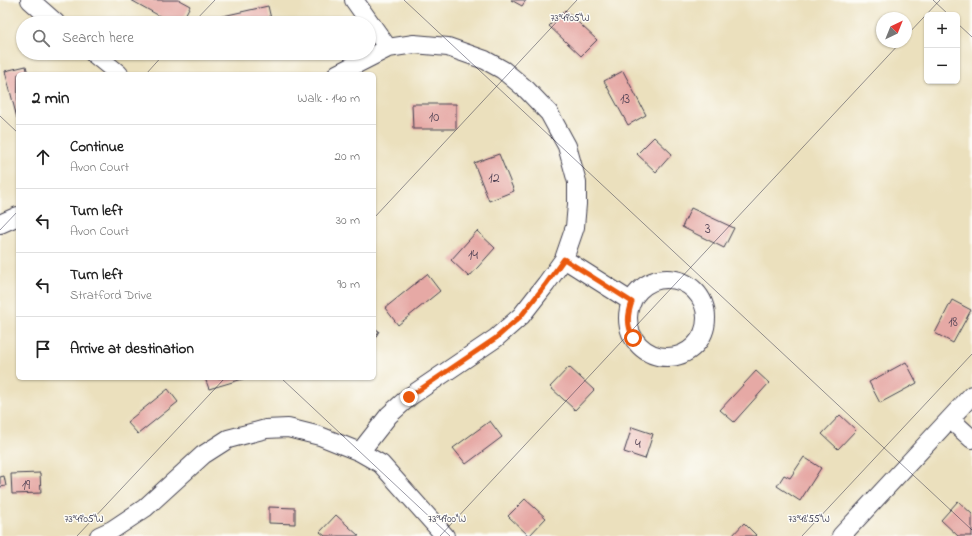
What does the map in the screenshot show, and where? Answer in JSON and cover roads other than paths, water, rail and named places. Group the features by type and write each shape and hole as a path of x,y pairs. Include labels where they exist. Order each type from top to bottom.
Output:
{"street":[{"path":"30,0 48,16"},
{"path":"354,0 365,16"},
{"path":"376,31 388,48"},
{"path":"360,452 389,415 409,397 496,338 521,316 564,259 574,227 578,204 577,182 567,146 549,114 527,90 503,70 485,60 448,47 414,44 388,48 376,54"},
{"path":"102,60 117,72"},
{"path":"341,72 364,60"},
{"path":"0,224 16,217"},
{"path":"564,259 632,302"},
{"path":"659,280 678,281 686,285 696,294 703,306 705,315 705,324 698,341 691,348 679,355 665,357 647,352 639,346 633,338 630,330 628,320 632,302 636,294 643,288 659,280"},
{"path":"841,536 972,395"},
{"path":"950,419 972,439"},
{"path":"99,536 112,530 145,508 203,455 228,439 266,429 288,428 320,436 360,452 381,464 445,536"}]}
